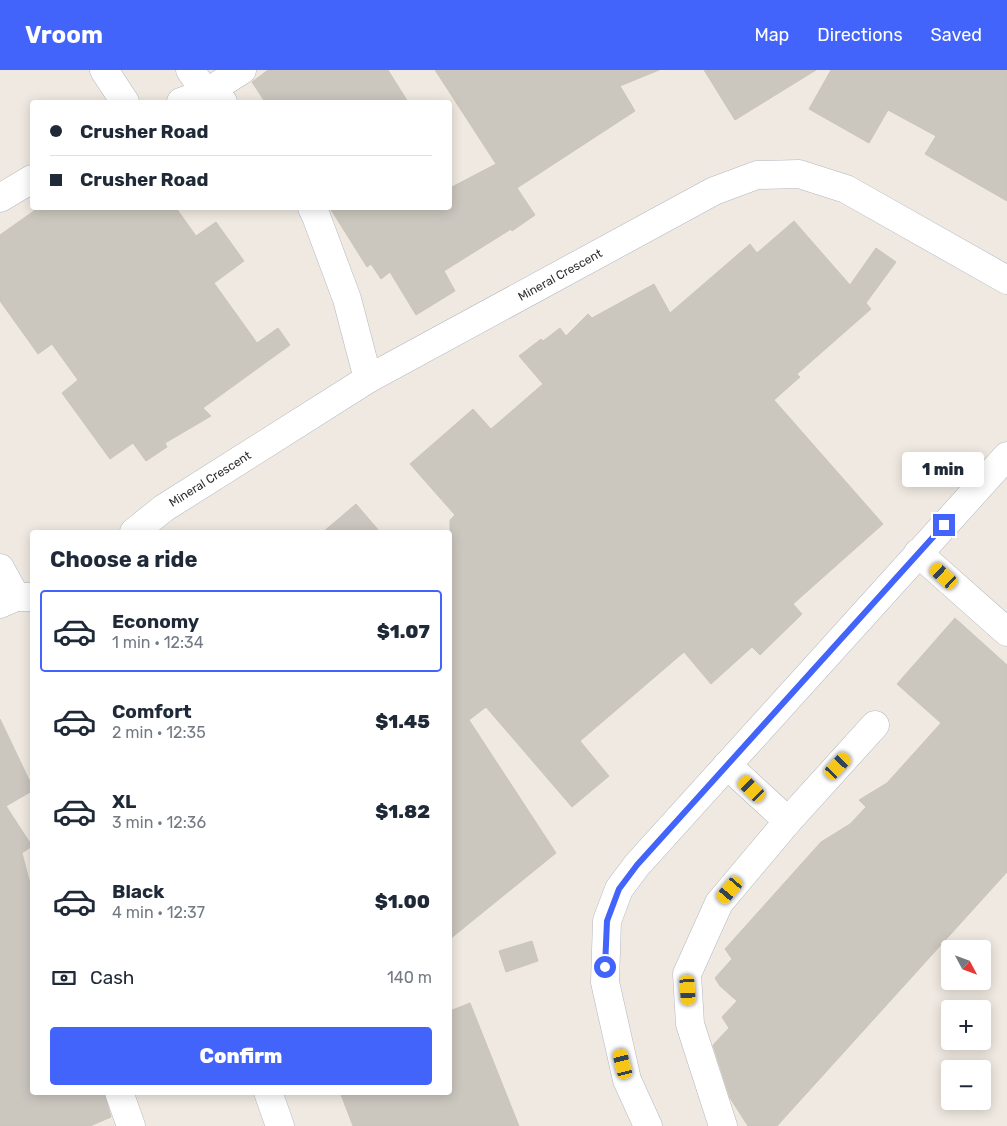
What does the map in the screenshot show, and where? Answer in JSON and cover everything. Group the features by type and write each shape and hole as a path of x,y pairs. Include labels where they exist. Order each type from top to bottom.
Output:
{"street":[{"path":"104,70 124,100"},
{"path":"190,70 203,99 242,70"},
{"name":"Mineral Crescent","path":"136,530 164,508 368,379 714,191 757,175 799,174 846,189 1007,280"},
{"path":"0,198 30,181"},
{"path":"313,210 347,299 368,379"},
{"path":"648,1126 627,1080 605,982 607,921 619,889 637,865 1007,456"},
{"path":"918,553 1007,632"},
{"path":"0,568 16,599"},
{"path":"723,1126 690,1024 687,974 718,903 788,821 875,726"},
{"path":"727,765 788,821"},
{"path":"121,1095 131,1126"},
{"path":"269,1095 280,1126"}],"building":[{"path":"268,70 388,70 407,100 264,100 252,82"},
{"path":"435,70 659,70 620,86 635,111 517,188 535,215 512,231 511,229 444,271 455,291 416,315 390,272 381,279 371,264 367,267 331,210 452,210 452,187 496,164"},
{"path":"704,70 816,70 735,120"},
{"path":"831,70 1007,70 1007,201 925,154 936,136 888,110 869,143 809,109"},
{"path":"35,210 177,210 196,236 216,222 244,261 214,283 257,343 278,328 290,345 203,408 211,416 165,443 167,447 146,461 133,443 110,459 62,393 78,380 52,344 38,354 0,301 0,235"},
{"path":"794,221 850,285 876,248 896,262 866,303 871,309 797,374 800,377 774,400 883,524 793,604 802,614 760,655 752,647 711,684 684,652 580,741 609,776 572,807 486,707 469,720 556,853 452,937 452,530 450,530 450,520 455,515 410,464 473,409 491,429 543,384 519,356 541,339 543,341 560,328 566,336 588,314 592,318 654,284 670,313 750,244 757,253"},
{"path":"356,504 378,530 325,530"},
{"path":"955,618 1007,665 1007,872 945,940 941,940 941,945 777,1126 748,1126 730,1098 713,1045 729,1028 722,1017 737,1001 720,986 715,978 732,959 725,949 821,842 850,824 866,807 859,800 887,783 941,723 897,684"},
{"path":"0,719 30,782 30,792 6,806 30,843 30,847 22,853 30,883 30,1095 105,1095 111,1117 90,1126 0,1126"},
{"path":"532,941 538,961 506,972 499,951"},
{"path":"470,1003 519,1126 353,1126 341,1095 452,1095 452,1010"}],"route":[{"path":"605,967 607,921 619,889 637,865 944,525"}]}
